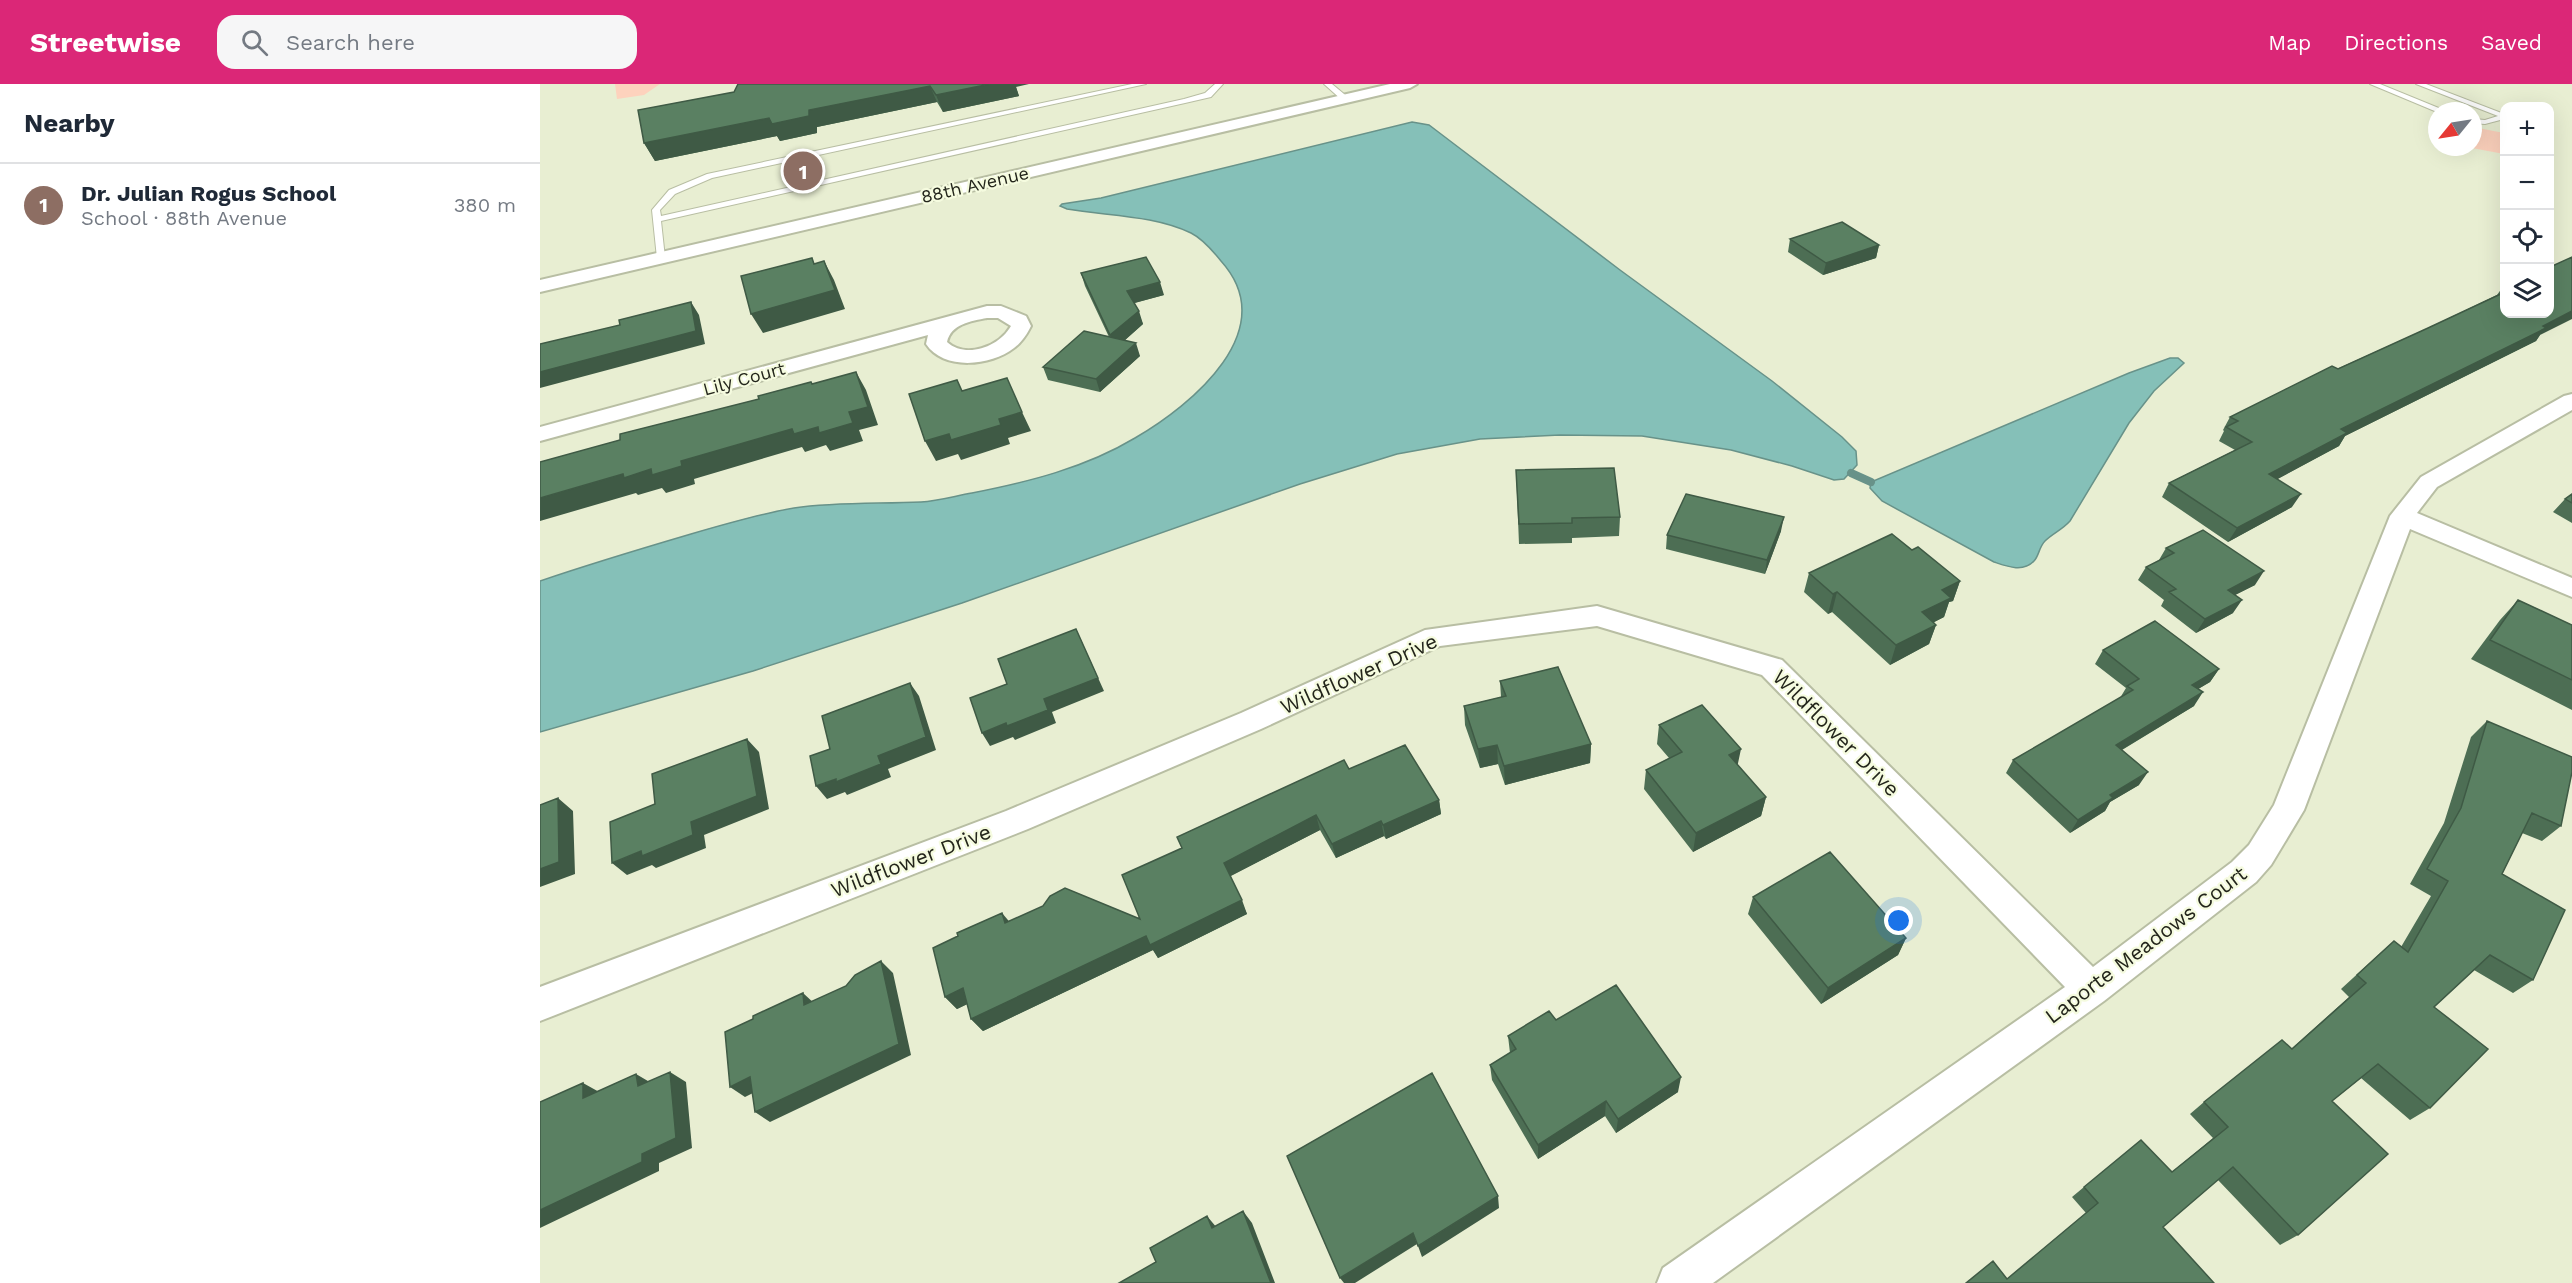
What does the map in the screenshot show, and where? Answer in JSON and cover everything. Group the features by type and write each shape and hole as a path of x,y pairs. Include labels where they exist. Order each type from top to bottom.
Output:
{"street":[{"name":"88th Avenue","path":"540,286 1410,84"},
{"name":"Lily Court","path":"540,434 949,323"},
{"name":"Laporte Meadows Court","path":"1678,1283 2091,989 2244,872 2260,855 2288,810 2402,516 2429,482 2572,401"},
{"path":"2402,516 2572,588"},
{"name":"Wildflower Drive","path":"540,1004 1017,820 1251,721 1435,637 1597,616 1772,667 2091,989"}],"lane":[{"path":"661,258 656,210 672,192 710,176 1142,84"},
{"path":"657,219 1185,101 1208,95 1219,84"},
{"path":"1328,84 1346,99"},
{"path":"2374,84 2428,105"},
{"path":"2388,89 2405,84"},
{"path":"2420,84 2500,115"},
{"path":"2482,122 2500,118"}],"shaded area":[{"path":"615,84 660,84 644,95 617,99"},
{"path":"2482,129 2500,132 2500,153 2482,150"}],"water":[{"path":"1412,122 1429,125 1620,270 1772,381 1842,437 1856,451 1857,465 1844,479 1834,480 1731,450 1642,436 1560,435 1480,439 1397,454 1300,484 962,603 753,671 540,732 540,581 704,530 781,510 826,505 934,501 1056,473 1096,458 1135,438 1158,424 1204,386 1223,363 1236,339 1242,313 1237,287 1221,261 1200,238 1177,227 1146,219 1067,209 1060,206 1062,204 1101,198"},
{"path":"2170,358 2178,358 2184,363 2154,391 2129,423 2070,521 2045,541 2036,559 2030,565 2014,568 1994,562 1882,501 1870,488 1871,482 2129,373"}],"building":[{"path":"738,84 990,84 936,95 930,86 809,110 809,116 772,124 769,118 644,143 638,110 734,92"},
{"path":"1842,222 1879,245 1826,263 1790,239"},
{"path":"1146,257 1160,282 1127,291 1139,311 1110,335 1081,273"},
{"path":"2572,257 2572,311 2543,326 2546,328 2341,429 2347,433 2269,474 2301,494 2237,528 2169,483 2252,442 2226,427 2238,421 2230,417 2332,366 2338,369 2500,294 2500,318 2554,318 2554,265"},
{"path":"812,258 814,264 824,261 835,290 751,314 741,276"},
{"path":"691,302 696,331 540,372 540,344 620,325 619,320"},
{"path":"1084,331 1136,343 1096,379 1043,367"},
{"path":"856,372 868,407 849,412 853,423 819,433 818,427 794,434 792,429 681,461 682,466 652,475 651,469 624,478 623,474 540,498 540,462 620,440 620,434"},
{"path":"1007,378 1022,412 999,419 1001,425 951,440 949,434 925,441 909,394 957,380 962,391"},
{"path":"1614,468 1620,517 1572,518 1572,523 1519,524 1516,470"},
{"path":"1686,494 1784,517 1767,560 1667,535"},
{"path":"2572,494 2572,503 2565,499"},
{"path":"2203,530 2264,571 2228,590 2242,600 2205,619 2169,592 2176,589 2146,567 2174,553 2166,548"},
{"path":"1892,534 1912,550 1918,547 1960,581 1942,590 1951,598 1922,612 1936,625 1896,645 1837,592 1833,594 1809,573"},
{"path":"2518,600 2572,625 2572,680 2490,640"},
{"path":"2155,621 2219,669 2192,685 2203,692 2116,745 2148,772 2110,795 2113,798 2078,820 2013,760 2133,690 2127,686 2139,679 2103,650"},
{"path":"1076,629 1098,678 1044,699 1048,710 982,733 970,698 1007,684 998,659"},
{"path":"1558,667 1591,744 1504,766 1497,745 1478,749 1464,706 1506,696 1500,681"},
{"path":"910,683 926,737 878,756 881,764 836,782 836,779 816,786 810,756 830,749 822,716"},
{"path":"1702,705 1741,749 1729,755 1766,797 1696,833 1646,770 1682,752 1659,725"},
{"path":"2487,721 2572,757 2572,772 2561,826 2532,813 2502,874 2565,910 2533,980 2490,955 2434,1007 2488,1049 2430,1108 2378,1064 2332,1101 2388,1154 2298,1235 2233,1167 2163,1227 2214,1283 1966,1283 1993,1261 2007,1279 2098,1203 2084,1187 2141,1140 2172,1172 2228,1127 2204,1102 2282,1040 2292,1049 2366,983 2357,975 2394,941 2408,952 2448,881 2427,869 2461,808"},
{"path":"747,739 757,796 691,822 693,835 642,856 641,851 612,863 610,822 655,804 652,774"},
{"path":"1405,745 1439,800 1383,825 1381,821 1332,844 1316,815 1224,863 1242,900 1150,945 1146,936 971,1019 963,988 945,997 933,948 958,936 957,933 1002,913 1005,923 1043,906 1050,896 1065,888 1140,919 1122,875 1182,848 1177,837 1344,760 1349,769"},
{"path":"558,798 559,862 540,869 540,805"},
{"path":"1830,852 1906,938 1828,988 1753,897"},
{"path":"881,961 899,1044 755,1112 750,1077 730,1087 725,1032 803,993 804,1005 846,986 855,975"},
{"path":"1616,985 1681,1077 1618,1119 1606,1101 1538,1145 1490,1065 1516,1049 1508,1036 1549,1011 1556,1020"},
{"path":"670,1072 676,1138 642,1154 642,1162 540,1210 540,1102 583,1083 583,1098 636,1074 638,1086"},
{"path":"1432,1073 1498,1196 1418,1246 1413,1233 1340,1278 1287,1156"},
{"path":"1243,1211 1271,1283 1119,1283 1156,1262 1150,1248 1207,1216 1212,1228"}],"waterway":[{"path":"1851,473 1871,482"}],"place":[{"name":"Dr. Julian Rogus School","path":"803,171"}]}
